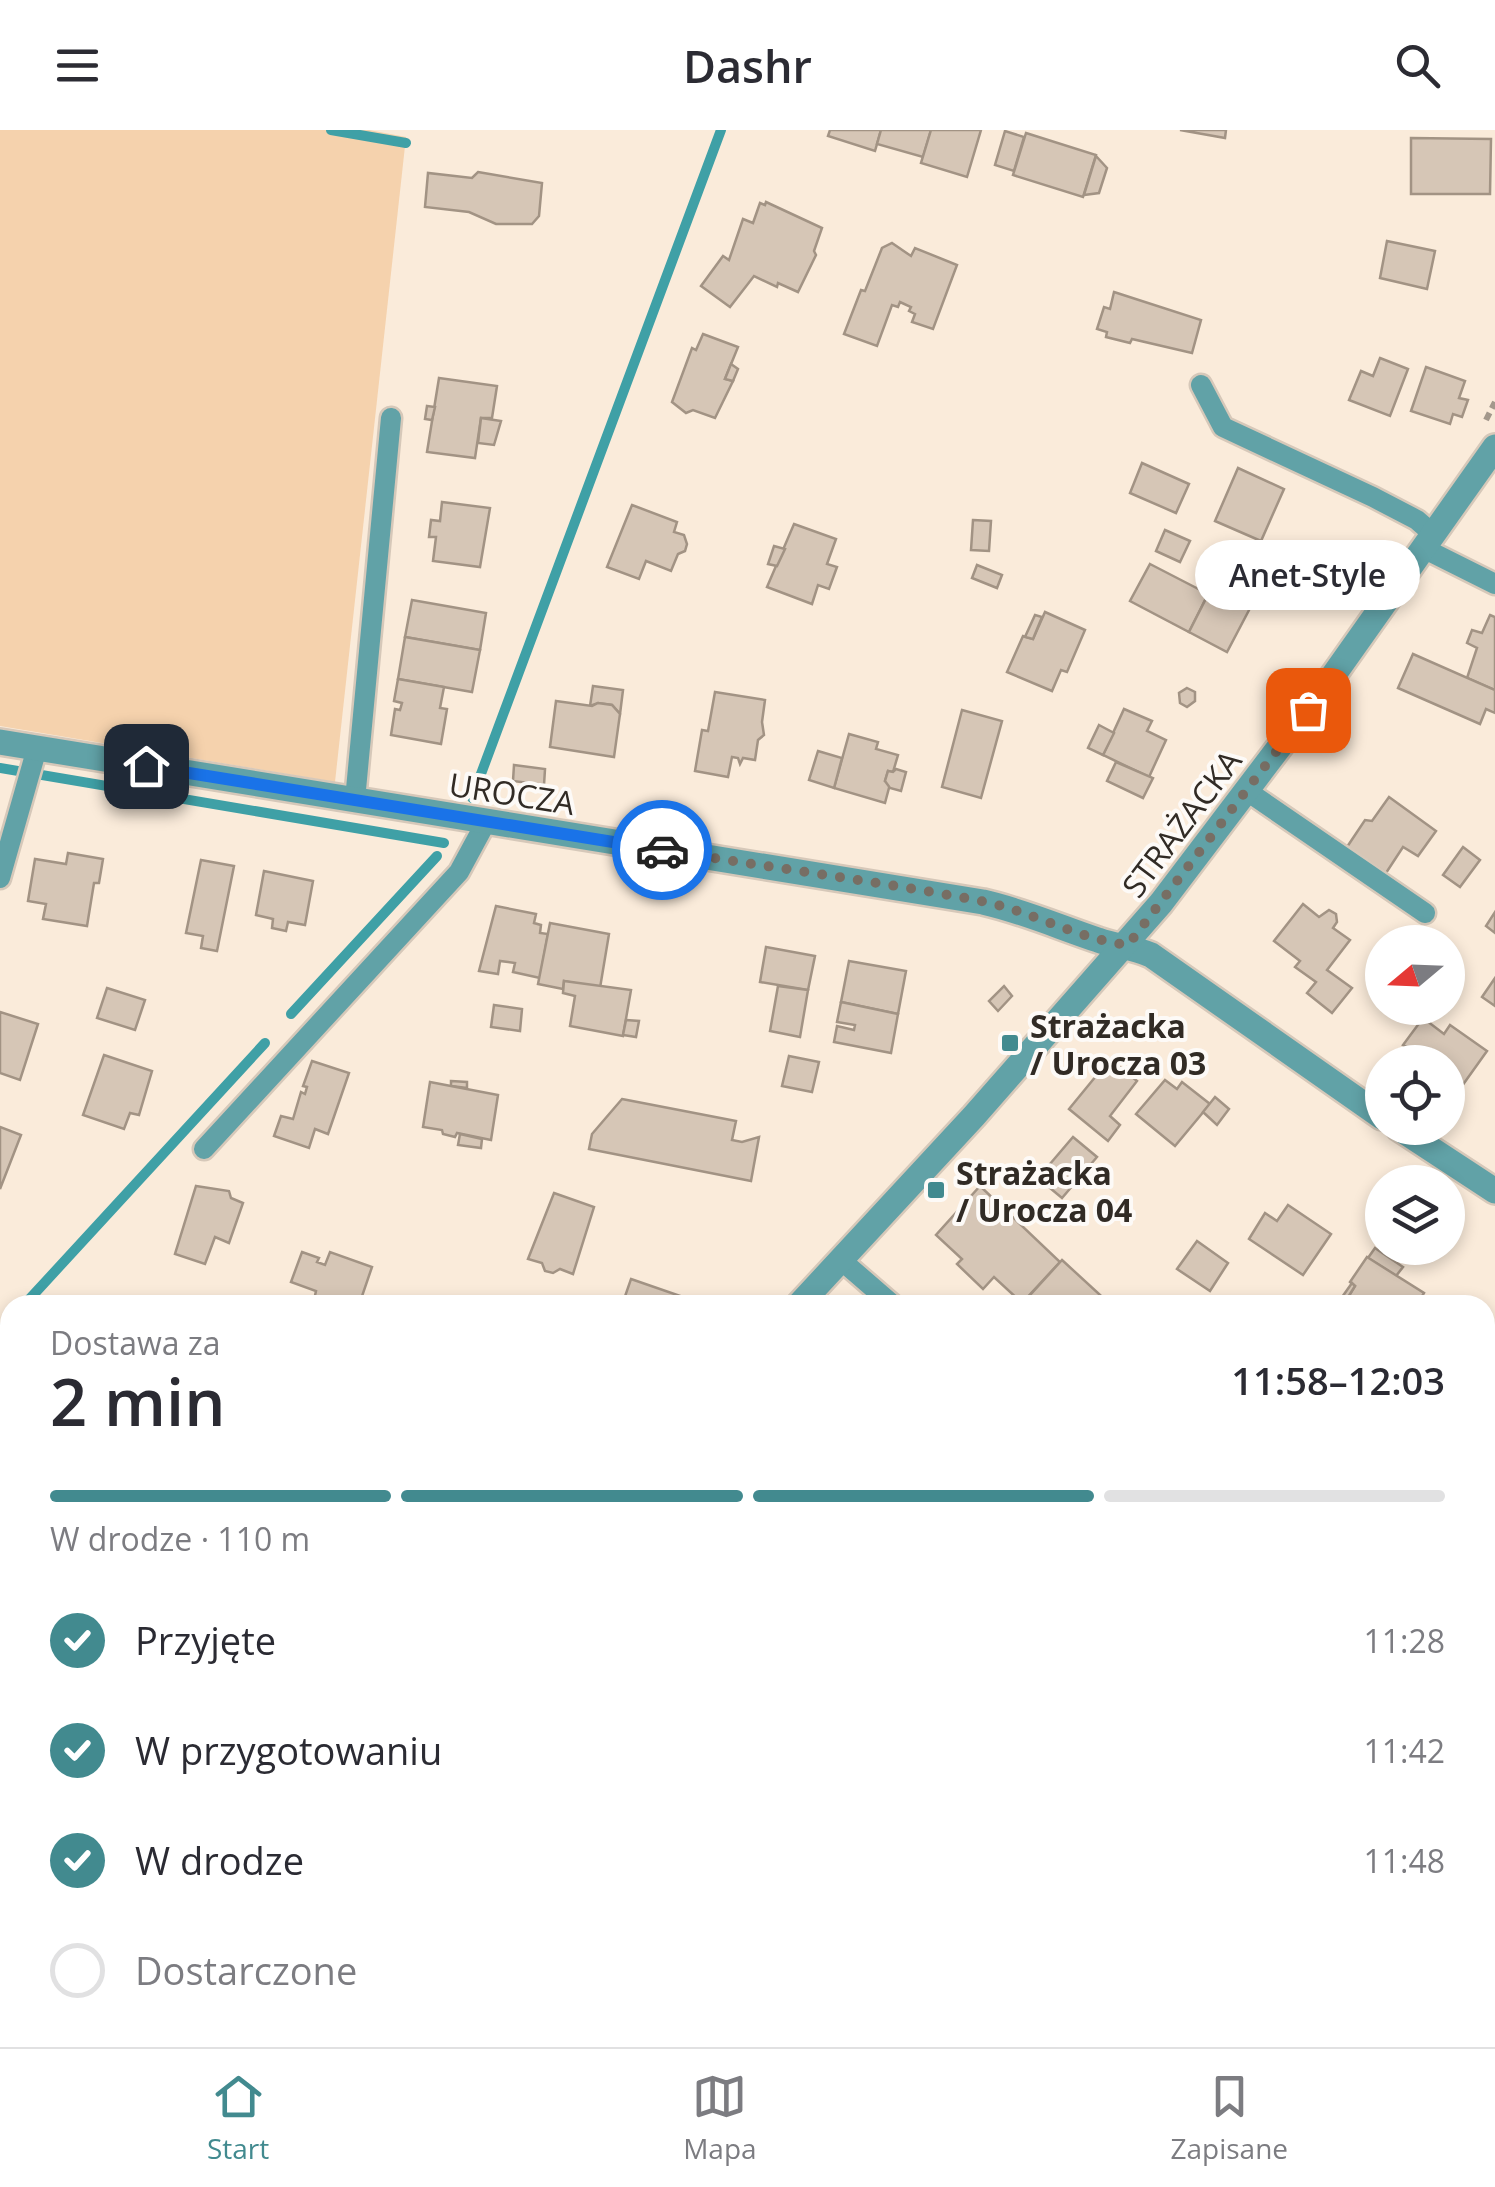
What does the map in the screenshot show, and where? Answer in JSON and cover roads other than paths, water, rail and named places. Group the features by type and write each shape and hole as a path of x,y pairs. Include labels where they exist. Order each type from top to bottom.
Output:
{"street":[{"name":"STRAŻACKA","path":"808,1295 1128,945 1248,791 1495,447"},
{"name":"UROCZA","path":"0,742 983,902 1018,910 1102,942 1128,945"},
{"name":"STRAŻACKA","path":"1128,945 1151,956 1365,1105"},
{"path":"1426,1145 1494,1186"}],"lane":[{"path":"1201,385 1222,427 1417,520 1428,541 1495,584"},
{"path":"355,800 391,418"},
{"path":"0,878 38,748"},
{"path":"1248,791 1426,912"},
{"path":"204,1150 459,872 486,822"},
{"path":"841,1260 881,1295"}],"waterway":[{"path":"331,130 406,143"},
{"path":"472,798 721,130"},
{"path":"0,768 444,843"},
{"path":"291,1014 437,856"},
{"path":"33,1295 265,1043"}],"place":[{"name":"Anet-Style","path":"1308,710"},
{"name":"Strażacka / Urocza 03","path":"1010,1043"},
{"name":"Strażacka / Urocza 04","path":"936,1190"}]}
